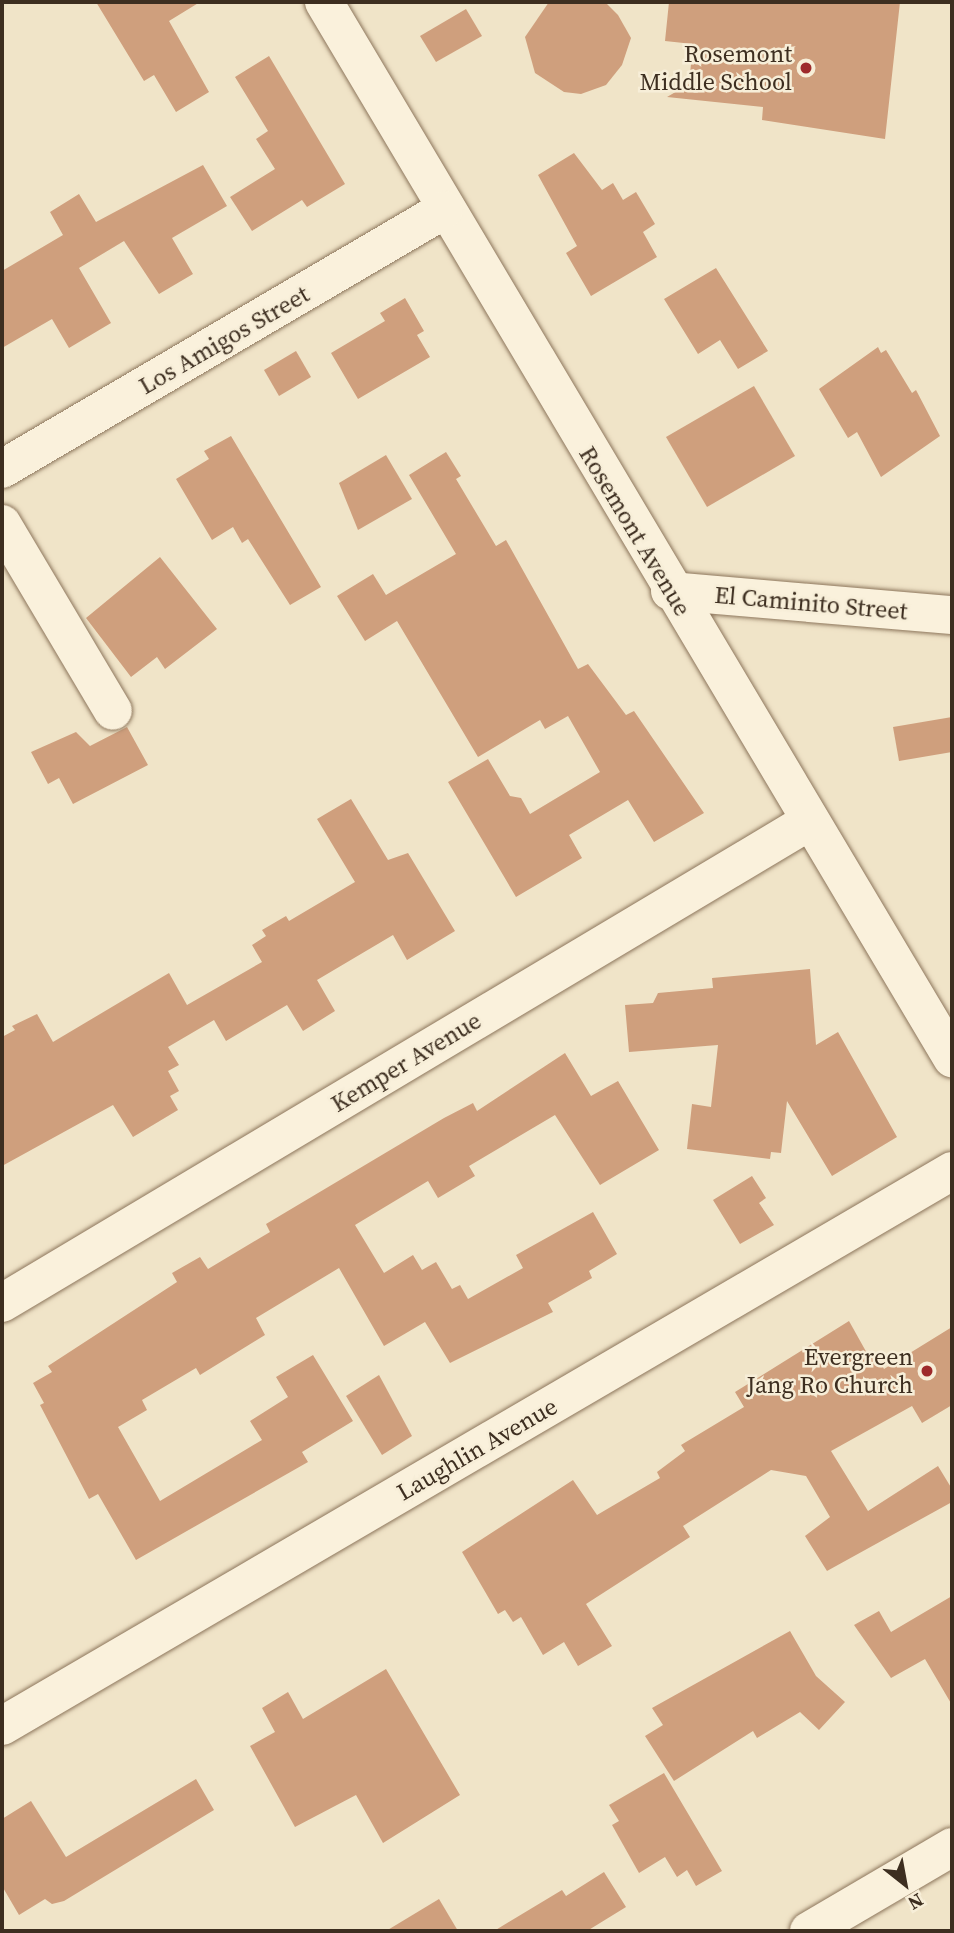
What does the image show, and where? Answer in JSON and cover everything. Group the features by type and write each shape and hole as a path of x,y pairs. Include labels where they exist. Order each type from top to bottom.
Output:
{"street":[{"name":"Rosemont Avenue","path":"324,2 444,211 952,1058"},
{"name":"Los Amigos Street","path":"2,469 444,211"},
{"path":"2,524 113,711"},
{"name":"El Caminito Street","path":"670,591 952,615"},
{"name":"Kemper Avenue","path":"2,1303 810,821"},
{"name":"Laughlin Avenue","path":"2,1726 952,1171"},
{"path":"809,1931 952,1847"}],"building":[{"path":"96,2 200,2 169,21 209,92 176,112 154,75 144,81"},
{"path":"549,2 605,2 618,15 631,38 622,65 606,85 581,94 564,92 535,73 525,37"},
{"name":"Rosemont Middle School","path":"669,2 900,2 885,139 762,120 763,107 667,97 689,84 693,44 665,41"},
{"path":"466,9 482,36 436,62 420,36"},
{"path":"269,56 345,184 307,207 302,200 252,231 230,197 275,169 256,139 268,131 235,77"},
{"path":"574,153 602,190 613,183 623,200 636,192 655,224 643,232 657,257 591,296 566,253 577,246 538,175"},
{"path":"203,165 227,206 172,238 193,274 159,294 124,241 79,268 111,323 69,348 52,319 2,348 2,271 63,235 50,212 79,194 96,222"},
{"path":"716,268 768,351 738,369 720,340 698,354 664,299"},
{"path":"405,298 424,331 417,335 430,357 358,399 331,353 385,321 380,313"},
{"path":"878,347 881,353 886,350 912,393 916,390 940,436 881,477 857,432 848,438 819,389"},
{"path":"296,351 311,377 279,396 264,370"},
{"path":"754,386 795,456 707,507 666,437"},
{"path":"231,436 321,587 290,605 248,539 242,543 233,527 212,540 176,479 209,459 204,451"},
{"path":"446,452 461,476 456,479 496,546 506,540 578,669 588,664 626,715 634,711 704,813 654,842 628,800 569,835 582,858 516,897 448,782 488,759 510,796 521,798 530,814 600,772 568,716 545,729 540,720 478,757 397,621 365,641 337,596 373,574 386,595 456,554 409,475"},
{"path":"386,455 412,499 358,530 339,483"},
{"path":"160,557 217,629 165,669 157,657 131,677 86,618"},
{"path":"952,717 952,752 899,761 893,727"},
{"path":"127,727 148,765 73,804 59,778 48,784 31,752 76,732 90,746"},
{"path":"351,799 388,860 408,853 455,931 407,960 393,935 317,980 335,1011 303,1031 287,1005 226,1041 214,1020 168,1047 179,1065 168,1071 179,1091 170,1096 178,1110 133,1137 113,1105 2,1166 2,1037 15,1030 12,1026 37,1014 53,1042 169,973 187,1005 262,962 252,945 266,936 262,930 286,916 289,921 355,882 317,819"},
{"path":"810,969 816,1045 838,1032 897,1137 832,1176 787,1101 781,1153 771,1152 770,1159 687,1149 692,1104 711,1107 718,1045 629,1052 625,1005 653,1003 658,993 713,988 712,978"},
{"path":"565,1053 591,1096 618,1081 659,1150 600,1185 555,1115 469,1166 475,1176 438,1198 428,1181 355,1225 384,1273 413,1255 422,1270 436,1262 452,1289 460,1285 468,1299 523,1268 516,1255 593,1212 617,1254 589,1271 592,1278 548,1303 553,1312 450,1363 425,1322 384,1346 339,1268 256,1318 265,1335 200,1375 196,1368 142,1400 147,1410 118,1427 160,1501 262,1440 250,1421 288,1397 276,1377 313,1355 353,1421 302,1452 308,1462 136,1560 98,1494 89,1499 40,1405 44,1403 33,1383 52,1372 48,1366 177,1282 172,1273 200,1257 208,1269 270,1232 266,1224 444,1118 473,1103 477,1111"},
{"path":"752,1176 766,1198 759,1203 774,1225 740,1244 713,1200"},
{"path":"849,1321 868,1355 874,1352 884,1369 952,1327 952,1405 922,1423 912,1406 831,1451 868,1511 938,1466 952,1489 952,1502 827,1571 805,1536 830,1517 806,1476 771,1470 683,1526 690,1537 586,1604 612,1646 578,1666 564,1642 543,1655 521,1617 513,1622 505,1610 498,1614 462,1552 573,1480 597,1515 660,1478 657,1472 685,1451 681,1445 744,1407 735,1392"},
{"path":"379,1375 412,1436 382,1455 346,1396"},
{"path":"952,1596 952,1705 925,1659 891,1678 854,1625 879,1611 891,1632"},
{"path":"790,1631 816,1676 845,1702 819,1730 800,1712 757,1738 753,1731 674,1781 645,1736 663,1725 652,1708"},
{"path":"386,1669 460,1795 383,1843 356,1795 295,1827 250,1746 275,1732 262,1708 288,1692 303,1719"},
{"path":"664,1773 722,1871 696,1886 687,1870 677,1877 665,1857 639,1873 612,1825 619,1821 609,1805"},
{"path":"196,1779 214,1810 64,1901 52,1904 45,1899 19,1915 2,1886 2,1819 31,1801 66,1857"},
{"path":"604,1872 626,1907 587,1931 494,1931 562,1890 566,1896"},
{"path":"439,1899 458,1931 386,1931"}],"place":[{"name":"Rosemont Middle School","path":"806,68"},
{"name":"Evergreen Jang Ro Church","path":"927,1371"}]}
